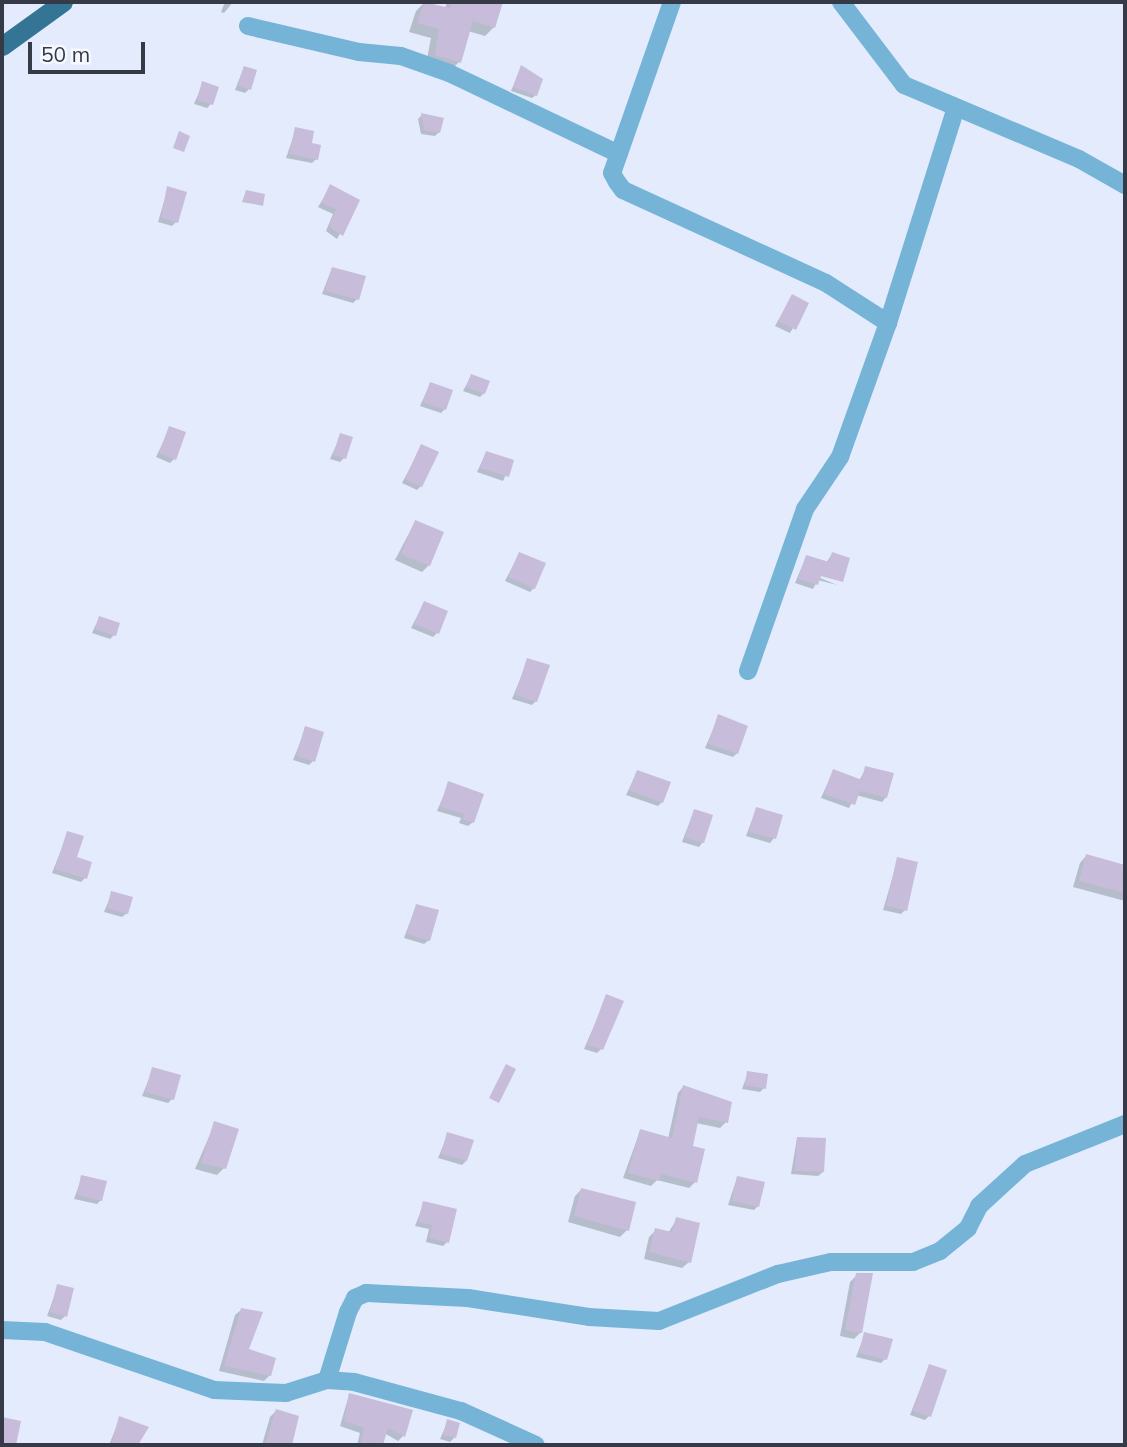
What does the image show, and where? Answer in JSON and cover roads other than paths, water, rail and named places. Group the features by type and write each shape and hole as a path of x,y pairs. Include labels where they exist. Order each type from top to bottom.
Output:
{"highway":[{"path":"2,46 63,2"}],"street":[{"path":"672,2 612,173 624,190 826,283 888,323"},
{"path":"841,2 904,85 1079,159 1125,186"},
{"path":"248,26 359,52 401,56 449,73 619,154"},
{"path":"748,671 785,558 805,509 839,457 888,323 956,107"},
{"path":"327,1380 348,1311 355,1298 366,1293 468,1298 589,1317 659,1321 778,1274 831,1262 913,1262 940,1251 968,1228 979,1206 1025,1164 1125,1124"},
{"path":"2,1330 45,1332 214,1390 286,1393 327,1380 406,1394 461,1411 536,1445"}]}
